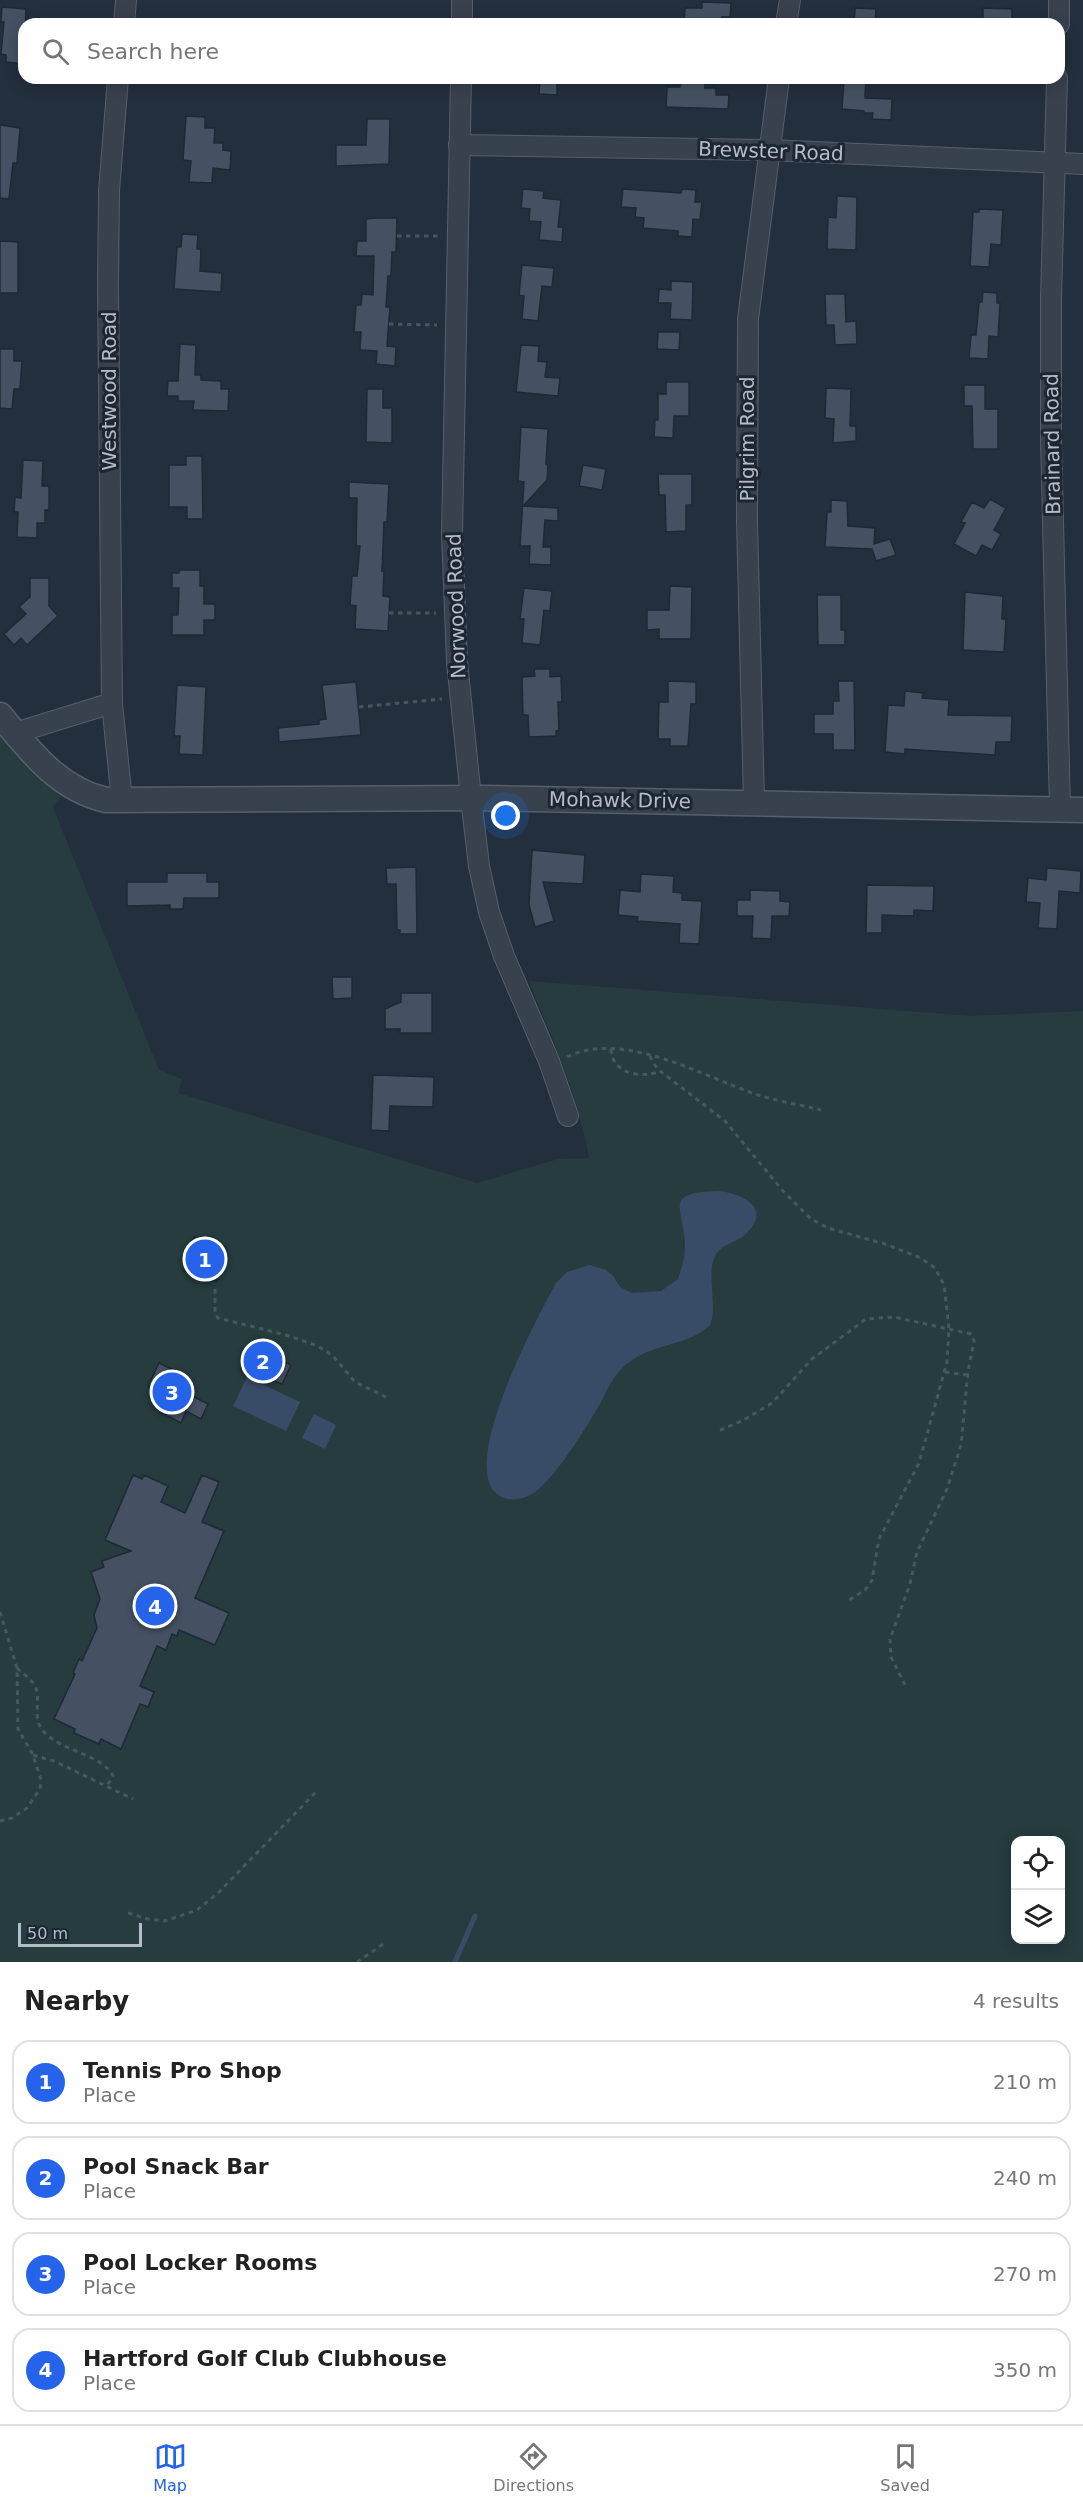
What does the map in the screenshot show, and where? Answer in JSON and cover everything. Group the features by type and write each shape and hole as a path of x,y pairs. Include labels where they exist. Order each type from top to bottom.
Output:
{"street":[{"path":"124,18 126,0"},
{"path":"462,0 462,18"},
{"path":"787,18 790,0"},
{"path":"1059,0 1059,18"},
{"name":"Westwood Road","path":"118,84 109,191 108,284 112,704 122,801"},
{"name":"Norwood Road","path":"461,84 452,534 457,662 471,798 479,866 489,912 504,956 552,1069 568,1116"},
{"name":"Pilgrim Road","path":"754,802 747,521 748,319 778,84"},
{"name":"Brainard Road","path":"1057,84 1051,298 1051,428 1072,809"},
{"name":"Brewster Road","path":"459,146 769,150 1083,164"},
{"path":"7,724 112,704"},
{"name":"Mohawk Drive","path":"7,724 62,782 84,794 122,801 471,798 1072,809"}],"path":[{"path":"397,236 439,236"},
{"path":"389,324 437,325"},
{"path":"389,613 436,613"},
{"path":"358,707 441,699"},
{"path":"611,1049 614,1060 624,1070 637,1074 660,1071"},
{"path":"552,1069 567,1057 578,1053 611,1049 687,1066 760,1095 821,1110"},
{"path":"650,1056 660,1071 725,1121 783,1191 811,1219 828,1228 916,1256 932,1265 944,1285 949,1329 945,1372 918,1468 879,1539 872,1580 865,1590 849,1600"},
{"path":"215,1290 215,1313 218,1318 286,1335 318,1346 333,1356 355,1382 386,1397"},
{"path":"720,1430 742,1422 778,1398 795,1375 812,1359 840,1336 866,1319 875,1316 894,1317 970,1333 973,1336 967,1375 963,1434 957,1460 947,1489 916,1552 910,1584 890,1639 891,1657 907,1689"},
{"path":"945,1372 967,1375"},
{"path":"0,1612 16,1668 18,1729 33,1755 40,1780 37,1796 21,1814 0,1821"},
{"path":"16,1668 33,1683 37,1719 43,1731 59,1743 106,1768 112,1776 107,1786"},
{"path":"33,1755 54,1761 134,1799"},
{"path":"128,1913 165,1921 197,1910 217,1894 316,1792"},
{"path":"357,1962 385,1943"}],"green space":[{"path":"0,734 31,769 61,797 53,807 159,1070 182,1079 178,1093 477,1183 558,1159 589,1158 572,1090 529,981 971,1016 1083,1011 1083,1962 0,1962"}],"water":[{"path":"719,1191 737,1195 751,1203 756,1216 754,1224 747,1233 722,1248 714,1258 711,1273 713,1308 708,1327 687,1339 638,1356 627,1364 612,1380 601,1402 565,1458 537,1490 526,1497 508,1499 491,1487 487,1464 491,1433 502,1397 517,1361 556,1283 567,1272 590,1265 606,1270 620,1287 632,1293 661,1291 678,1279 683,1264 685,1247 680,1213 682,1199 701,1192"},
{"path":"247,1377 300,1402 286,1431 233,1406"},
{"path":"314,1414 336,1425 325,1449 302,1438"}],"building":[{"path":"702,2 731,3 730,17 684,18 685,8 702,8"},
{"path":"2,7 26,9 26,18 18,18 18,63 6,62 6,55 1,54 4,22 1,22"},
{"path":"855,8 876,9 875,18 854,18"},
{"path":"983,8 1012,9 1012,18 983,18"},
{"path":"540,84 557,84 557,95 539,94"},
{"path":"680,84 705,84 705,88 716,88 716,95 729,95 728,109 666,107 667,87 680,87"},
{"path":"844,84 866,84 865,98 892,99 891,120 872,119 873,113 842,109"},
{"path":"186,116 205,117 205,128 215,128 214,143 223,143 223,150 231,151 230,170 213,168 212,183 189,182 191,161 183,160"},
{"path":"367,119 390,119 389,164 336,166 336,145 366,145"},
{"path":"0,125 20,128 17,163 13,163 9,199 0,198"},
{"path":"523,189 544,191 543,198 561,200 558,227 563,227 562,242 539,240 541,222 529,221 530,209 521,208"},
{"path":"623,189 681,193 682,189 696,190 695,202 702,202 700,220 693,219 692,237 678,236 678,231 643,228 644,218 635,217 636,208 621,207"},
{"path":"837,196 857,197 856,250 827,249 828,217 836,218"},
{"path":"979,209 1003,210 1001,245 991,244 989,267 970,266 973,212 979,212"},
{"path":"397,218 396,252 392,252 386,307 390,307 387,346 396,347 395,366 376,364 377,351 360,350 361,332 354,332 356,305 361,305 362,294 373,295 374,256 356,256 357,241 366,241 366,219"},
{"path":"182,234 198,235 197,249 201,249 200,271 222,273 221,292 174,289 177,247 181,247"},
{"path":"0,241 18,242 18,293 0,293"},
{"path":"522,265 554,268 552,287 542,286 538,321 522,319 524,296 519,295"},
{"path":"671,281 693,282 692,320 670,319 671,303 658,303 659,289 671,290"},
{"path":"983,292 997,293 997,303 1000,303 998,337 989,336 988,359 969,358 971,335 976,335 979,302 982,302"},
{"path":"825,294 845,294 846,322 856,321 857,344 835,345 834,325 826,325"},
{"path":"658,332 680,332 679,350 657,349"},
{"path":"180,344 196,345 195,375 201,375 201,380 221,381 221,389 229,389 228,411 193,410 194,401 178,401 178,396 167,396 168,381 178,381"},
{"path":"521,345 539,346 538,361 547,362 545,377 560,378 558,396 516,392"},
{"path":"0,349 14,349 14,361 22,361 20,389 14,389 12,409 0,408"},
{"path":"666,382 689,382 689,416 674,416 673,438 654,437 655,420 658,420 658,394 666,394"},
{"path":"964,385 985,385 985,409 998,409 998,449 973,449 972,406 964,406"},
{"path":"826,388 851,389 850,426 856,426 856,441 833,443 834,419 825,418"},
{"path":"367,389 383,389 383,408 392,408 392,443 366,442"},
{"path":"521,427 548,429 547,480 523,506 558,508 558,521 545,520 543,547 551,547 551,565 529,564 530,546 520,546 524,482 518,481"},
{"path":"186,456 202,456 203,519 187,519 187,507 169,507 169,465 186,465"},
{"path":"23,460 43,461 42,486 49,486 49,510 45,510 45,523 37,523 37,538 17,537 18,512 14,512 15,497 21,498"},
{"path":"583,465 606,469 602,490 579,486"},
{"path":"658,474 692,474 692,505 686,505 686,531 666,532 665,495 659,495"},
{"path":"349,482 389,484 387,522 384,522 382,571 384,571 383,596 390,597 388,631 355,629 356,606 350,605 352,576 357,576 360,546 356,546 357,498 349,498"},
{"path":"990,499 1006,508 994,530 1001,534 992,550 982,545 976,556 954,544 965,523 961,522 972,502 984,508"},
{"path":"831,500 847,501 848,526 875,528 874,544 890,539 896,555 876,561 872,549 825,547 827,512 831,512"},
{"path":"179,570 200,570 200,586 204,586 204,604 215,604 215,620 204,620 204,635 172,635 172,615 178,615 179,588 172,588 172,573 179,573"},
{"path":"30,578 49,578 49,606 58,616 27,645 21,638 14,645 4,634 26,614 19,607 30,597"},
{"path":"670,586 692,587 691,639 659,639 659,629 647,630 647,610 669,610"},
{"path":"524,588 552,591 550,611 544,610 540,645 522,643 524,619 520,619"},
{"path":"965,592 1003,596 1002,619 1006,619 1004,652 963,650"},
{"path":"817,595 841,595 841,630 845,630 845,645 818,645"},
{"path":"534,669 550,669 550,677 561,676 562,702 558,702 559,730 556,731 556,736 529,737 528,715 523,715 522,677 535,676"},
{"path":"668,681 696,682 696,704 691,704 688,746 670,746 670,739 658,739 659,702 668,702"},
{"path":"838,681 854,681 855,750 833,750 833,734 814,734 814,714 833,714 833,701 839,701"},
{"path":"356,682 361,735 279,742 278,728 319,724 319,720 326,719 322,685"},
{"path":"177,685 206,687 203,755 179,754 180,736 174,736"},
{"path":"905,691 923,693 922,698 949,700 948,715 1012,716 1011,742 996,742 995,755 905,749 905,754 885,752 888,705 904,706"},
{"path":"532,850 585,855 583,884 543,882 554,921 535,927 529,905"},
{"path":"416,867 417,934 400,934 400,930 397,930 396,884 387,884 386,868"},
{"path":"1047,868 1081,871 1080,893 1059,891 1057,929 1038,928 1040,903 1026,902 1028,878 1046,880"},
{"path":"167,873 207,873 207,882 219,882 219,898 184,898 183,909 170,909 170,905 127,906 127,882 167,882"},
{"path":"641,874 674,876 673,892 682,893 682,900 702,901 699,944 679,943 680,924 637,921 638,917 618,915 620,890 640,892"},
{"path":"867,885 934,886 933,911 914,910 914,916 882,915 882,933 866,933"},
{"path":"750,890 780,891 780,901 790,902 789,916 772,916 771,939 752,938 753,916 737,916 737,900 750,900"},
{"path":"332,977 352,977 352,998 333,999"},
{"path":"401,993 432,993 432,1033 400,1033 400,1029 385,1029 385,1009 401,1002"},
{"path":"373,1075 434,1077 433,1107 390,1106 389,1131 371,1130"},
{"path":"194,1237 226,1247 216,1281 184,1271"},
{"path":"252,1345 291,1365 282,1384 241,1369"},
{"path":"159,1363 184,1375 177,1388 208,1404 201,1419 186,1411 181,1423 160,1412 168,1396 148,1386"},
{"path":"133,1475 142,1479 144,1475 168,1486 161,1502 185,1513 202,1475 219,1482 202,1522 224,1531 195,1598 229,1613 215,1645 179,1630 177,1636 172,1634 166,1650 157,1646 140,1686 154,1692 148,1707 140,1704 121,1749 101,1739 99,1744 74,1733 75,1729 54,1719 75,1674 73,1673 79,1659 82,1661 97,1628 94,1615 100,1599 91,1572 104,1567 102,1561 131,1551 105,1540"}],"waterway":[{"path":"455,1962 475,1916"}],"place":[{"name":"Tennis Pro Shop","path":"205,1259"},
{"name":"Pool Snack Bar","path":"263,1361"},
{"name":"Pool Locker Rooms","path":"172,1392"},
{"name":"Hartford Golf Club Clubhouse","path":"155,1606"}]}
